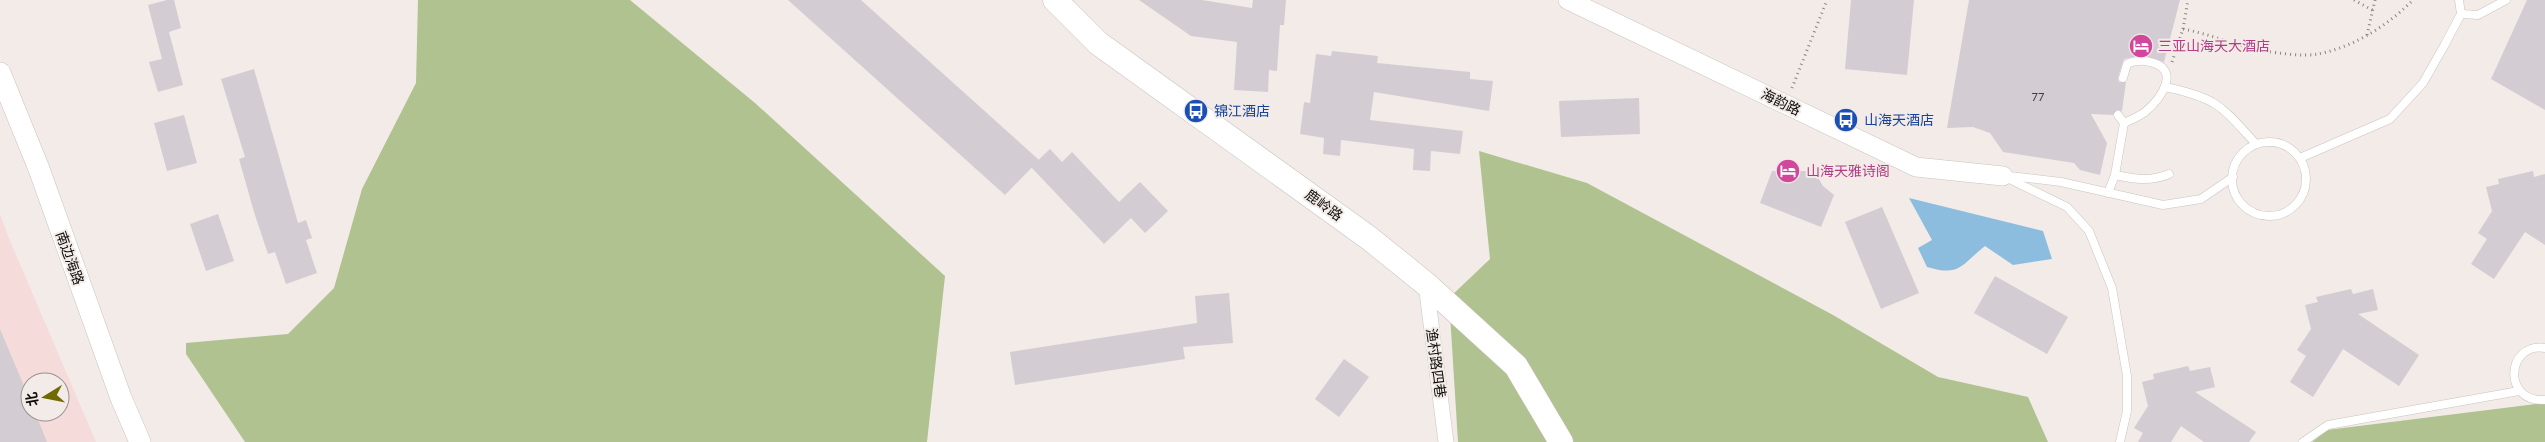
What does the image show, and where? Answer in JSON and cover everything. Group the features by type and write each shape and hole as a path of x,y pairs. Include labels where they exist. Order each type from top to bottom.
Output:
{"main road":[{"name":"鹿岭路","path":"1055,0 1098,43 1369,238 1426,284 1516,366 1561,442"},
{"name":"南边海路","path":"0,73 39,170 120,398 140,442"}],"street":[{"name":"海韵路","path":"1568,0 1916,166 2003,176"},
{"name":"渔村路四巷","path":"1426,284 1446,442"}],"lane":[{"path":"2300,158 2390,120 2423,83 2461,14 2459,0"},
{"path":"2461,14 2478,15 2506,0"},
{"path":"2123,78 2127,64 2133,61 2143,60 2161,65 2166,71 2165,87 2158,99 2144,112 2124,123"},
{"path":"2165,87 2209,98 2229,113 2256,144"},
{"path":"2108,193 2115,175 2124,123 2118,115"},
{"path":"2280,143 2291,149 2300,158 2306,176 2303,194 2297,204 2288,212 2276,216 2264,216 2253,212 2243,205 2236,196 2233,177 2237,160 2245,151 2256,144 2280,143"},
{"path":"2115,175 2139,180 2160,178 2169,174"},
{"path":"2003,176 2061,182 2163,205 2201,199 2233,177"},
{"path":"2003,176 2067,207 2089,231 2112,288 2127,376 2126,410 2120,442"},
{"path":"2545,348 2533,348 2520,358 2514,374 2520,391 2535,400 2545,400"},
{"path":"2303,442 2328,425 2520,391"}],"path":[{"path":"1786,104 1827,0"},
{"path":"2166,71 2175,58 2188,0"},
{"path":"2354,0 2374,11"},
{"path":"2367,36 2376,0"},
{"path":"2183,29 2264,51 2316,55 2341,48 2367,36 2399,14 2412,0"}],"shaded area":[{"path":"0,214 66,372 20,372 20,422 70,422 70,381 96,442 0,442"}],"green space":[{"path":"418,0 630,0 755,103 945,276 927,442 245,442 186,354 186,343 288,334 334,288 362,189 416,83"},
{"path":"1479,151 1587,183 1833,315 1938,377 2028,397 2048,442 1458,442 1449,298 1490,259"},
{"path":"2545,403 2545,442 2312,442 2327,430"}],"water":[{"path":"1909,198 2043,231 2052,259 2013,265 1985,246 1965,264 1954,270 1938,270 1927,267 1918,248 1932,240"}],"building":[{"path":"174,0 181,28 169,32 183,85 158,92 149,62 162,59 148,5"},
{"path":"788,0 861,0 1039,160 1005,195"},
{"path":"1139,0 1202,0 1252,8 1253,0 1286,0 1284,25 1280,25 1277,71 1269,70 1268,92 1234,90 1237,42 1191,36"},
{"path":"1851,0 1914,0 1907,75 1845,69"},
{"path":"1969,0 2180,0 2164,62 2142,55 2124,59 2118,77 2119,82 2126,82 2122,111 2117,110 2113,115 2091,114 2107,143 2100,175 2080,170 2074,163 2003,152 1990,133 1973,127 1947,128"},
{"path":"2527,0 2545,0 2545,110 2491,79"},
{"path":"1332,51 1378,56 1377,63 1470,72 1470,79 1493,81 1489,111 1374,92 1370,120 1463,131 1460,154 1431,151 1430,171 1413,170 1414,149 1341,140 1340,156 1323,154 1324,138 1300,134 1304,102 1310,103 1316,54 1331,56"},
{"path":"254,69 298,223 306,220 312,238 306,240 317,273 286,284 275,252 268,254 254,212 239,159 245,157 221,79"},
{"path":"1639,98 1640,134 1561,137 1559,101"},
{"path":"184,115 197,163 167,171 154,123"},
{"path":"1050,149 1062,162 1072,152 1119,202 1140,182 1168,211 1145,233 1131,218 1104,244 1031,167"},
{"path":"1772,171 1814,171 1823,186 1834,195 1821,227 1760,203"},
{"path":"2533,171 2534,177 2545,174 2545,245 2525,232 2494,279 2471,264 2487,239 2478,233 2492,211 2486,187 2499,184 2498,179"},
{"path":"1882,207 1919,293 1881,309 1845,222"},
{"path":"218,214 234,261 206,271 190,224"},
{"path":"1995,276 2068,317 2047,354 1974,313"},
{"path":"2351,289 2353,294 2373,289 2378,310 2358,314 2419,355 2399,386 2343,349 2313,397 2290,382 2306,356 2297,350 2311,329 2305,305 2318,302 2316,297"},
{"path":"1229,293 1233,343 1183,347 1185,359 1015,385 1010,352 1197,323 1195,296"},
{"path":"0,329 20,376 20,422 39,422 47,442 0,442"},
{"path":"1344,359 1369,377 1339,417 1315,399"},
{"path":"2188,366 2190,371 2210,367 2215,387 2195,392 2256,432 2249,442 2204,442 2181,426 2171,442 2138,442 2143,433 2134,428 2148,406 2142,382 2154,379 2153,374"}],"place":[{"name":"三亚山海天大酒店","path":"2141,46"},
{"name":"锦江酒店","path":"1196,111"},
{"name":"山海天酒店","path":"1846,120"},
{"name":"山海天雅诗阁","path":"1788,171"}]}
